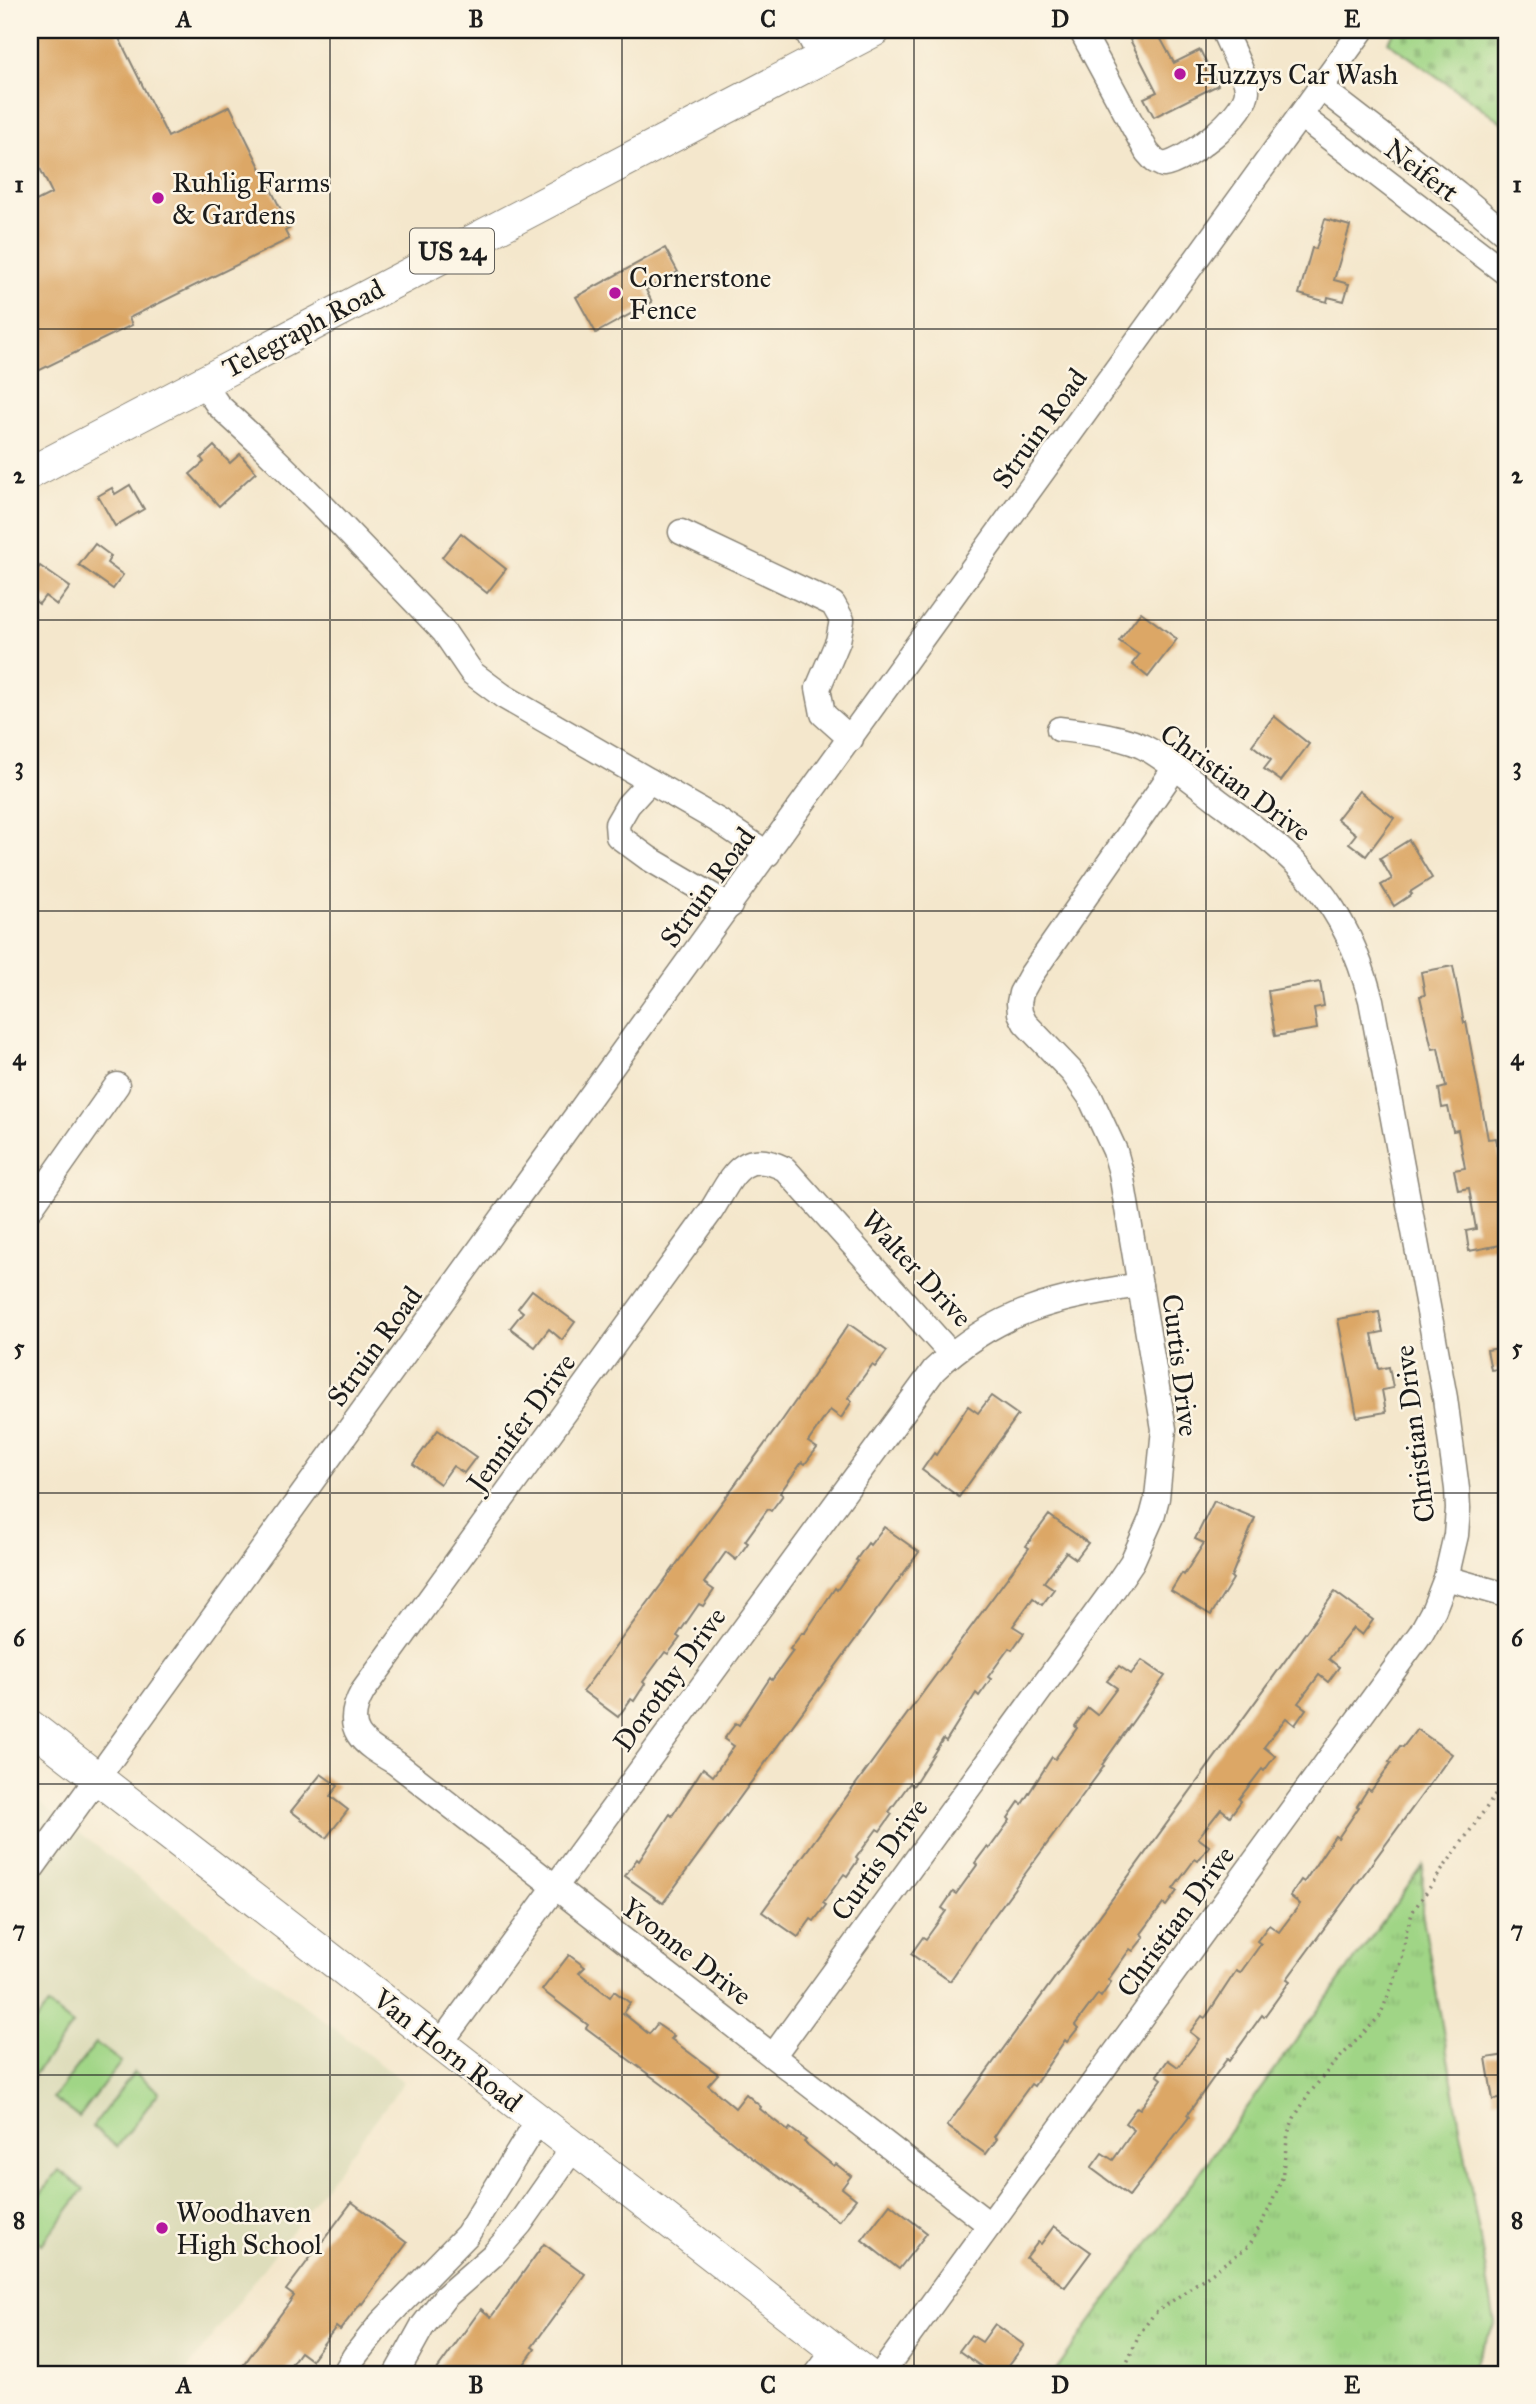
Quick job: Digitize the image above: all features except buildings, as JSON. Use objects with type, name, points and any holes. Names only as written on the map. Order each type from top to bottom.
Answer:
[{"type":"main road","name":"Telegraph Road","points":[[30,473],[875,30]]},
{"type":"main road","name":"Van Horn Road","points":[[30,1726],[574,2147],[826,2362],[866,2374]]},
{"type":"street","points":[[806,30],[821,58]]},
{"type":"street","points":[[1081,30],[1147,152],[1163,165],[1188,155],[1225,127],[1246,96],[1246,84],[1223,30]]},
{"type":"street","name":"Struin Road","points":[[30,1871],[1362,30]]},
{"type":"street","name":"Neifert","points":[[1321,88],[1506,234]]},
{"type":"street","name":"Neifert","points":[[1301,116],[1506,273]]},
{"type":"street","points":[[202,382],[218,405],[321,504],[444,632],[472,673],[503,696],[719,821],[768,854]]},
{"type":"street","points":[[681,532],[833,604],[842,620],[838,641],[818,688],[823,714],[851,739]]},
{"type":"street","name":"Christian Drive","points":[[881,2374],[1410,1650],[1434,1609],[1446,1578],[1456,1535],[1458,1508],[1450,1428],[1376,1027],[1363,970],[1352,942],[1338,915],[1299,865],[1272,840],[1175,768],[1149,750],[1101,734],[1059,729]]},
{"type":"street","name":"Curtis Drive","points":[[773,2056],[1113,1590],[1140,1546],[1157,1498],[1164,1429],[1121,1173],[1107,1130],[1090,1097],[1073,1073],[1025,1023],[1019,1003],[1021,993],[1031,975],[1175,768]]},
{"type":"street","points":[[650,781],[628,805],[617,824],[618,836],[648,858],[730,906]]},
{"type":"street","points":[[30,1209],[117,1085]]},
{"type":"street","name":"Walter Drive","points":[[747,1164],[757,1161],[772,1162],[785,1169],[951,1354],[986,1329],[1023,1311],[1078,1295],[1140,1285]]},
{"type":"street","name":"Jennifer Drive","points":[[353,1721],[355,1705],[363,1691],[711,1211],[732,1175],[747,1164]]},
{"type":"street","name":"Dorothy Drive","points":[[440,2044],[912,1398],[934,1370],[951,1354]]},
{"type":"street","points":[[1446,1578],[1506,1595]]},
{"type":"street","name":"Yvonne Drive","points":[[353,1721],[366,1745],[396,1763],[990,2225]]},
{"type":"street","points":[[344,2374],[381,2323],[467,2235],[538,2120]]},
{"type":"street","points":[[396,2374],[422,2327],[445,2297],[493,2255],[520,2224],[574,2147]]},
{"type":"street","points":[[467,2235],[493,2255]]},
{"type":"street","points":[[381,2323],[413,2347]]},
{"type":"path","points":[[1122,2374],[1140,2333],[1154,2314],[1249,2246],[1282,2178],[1288,2133],[1294,2118],[1330,2068],[1380,2016],[1402,1960],[1406,1931],[1413,1911],[1506,1780]]},
{"type":"shaded area","name":"Woodhaven High School","points":[[30,1795],[404,2082],[184,2374],[30,2374]]},
{"type":"green space","points":[[1396,30],[1506,30],[1506,125],[1388,42]]},
{"type":"green space","points":[[1423,1866],[1422,1912],[1495,2323],[1470,2374],[1053,2374]]},
{"type":"green space","points":[[48,2005],[73,2025],[31,2079],[30,2028]]},
{"type":"green space","points":[[96,2043],[121,2062],[79,2117],[53,2098]]},
{"type":"green space","points":[[134,2072],[159,2092],[117,2147],[92,2127]]},
{"type":"green space","points":[[59,2170],[84,2189],[42,2244],[30,2235],[30,2207]]},
{"type":"place","name":"Huzzys Car Wash","points":[[1180,74]]},
{"type":"place","name":"Ruhlig Farms & Gardens","points":[[158,198]]},
{"type":"place","name":"Cornerstone Fence","points":[[615,293]]},
{"type":"place","name":"Woodhaven High School","points":[[162,2228]]}]
